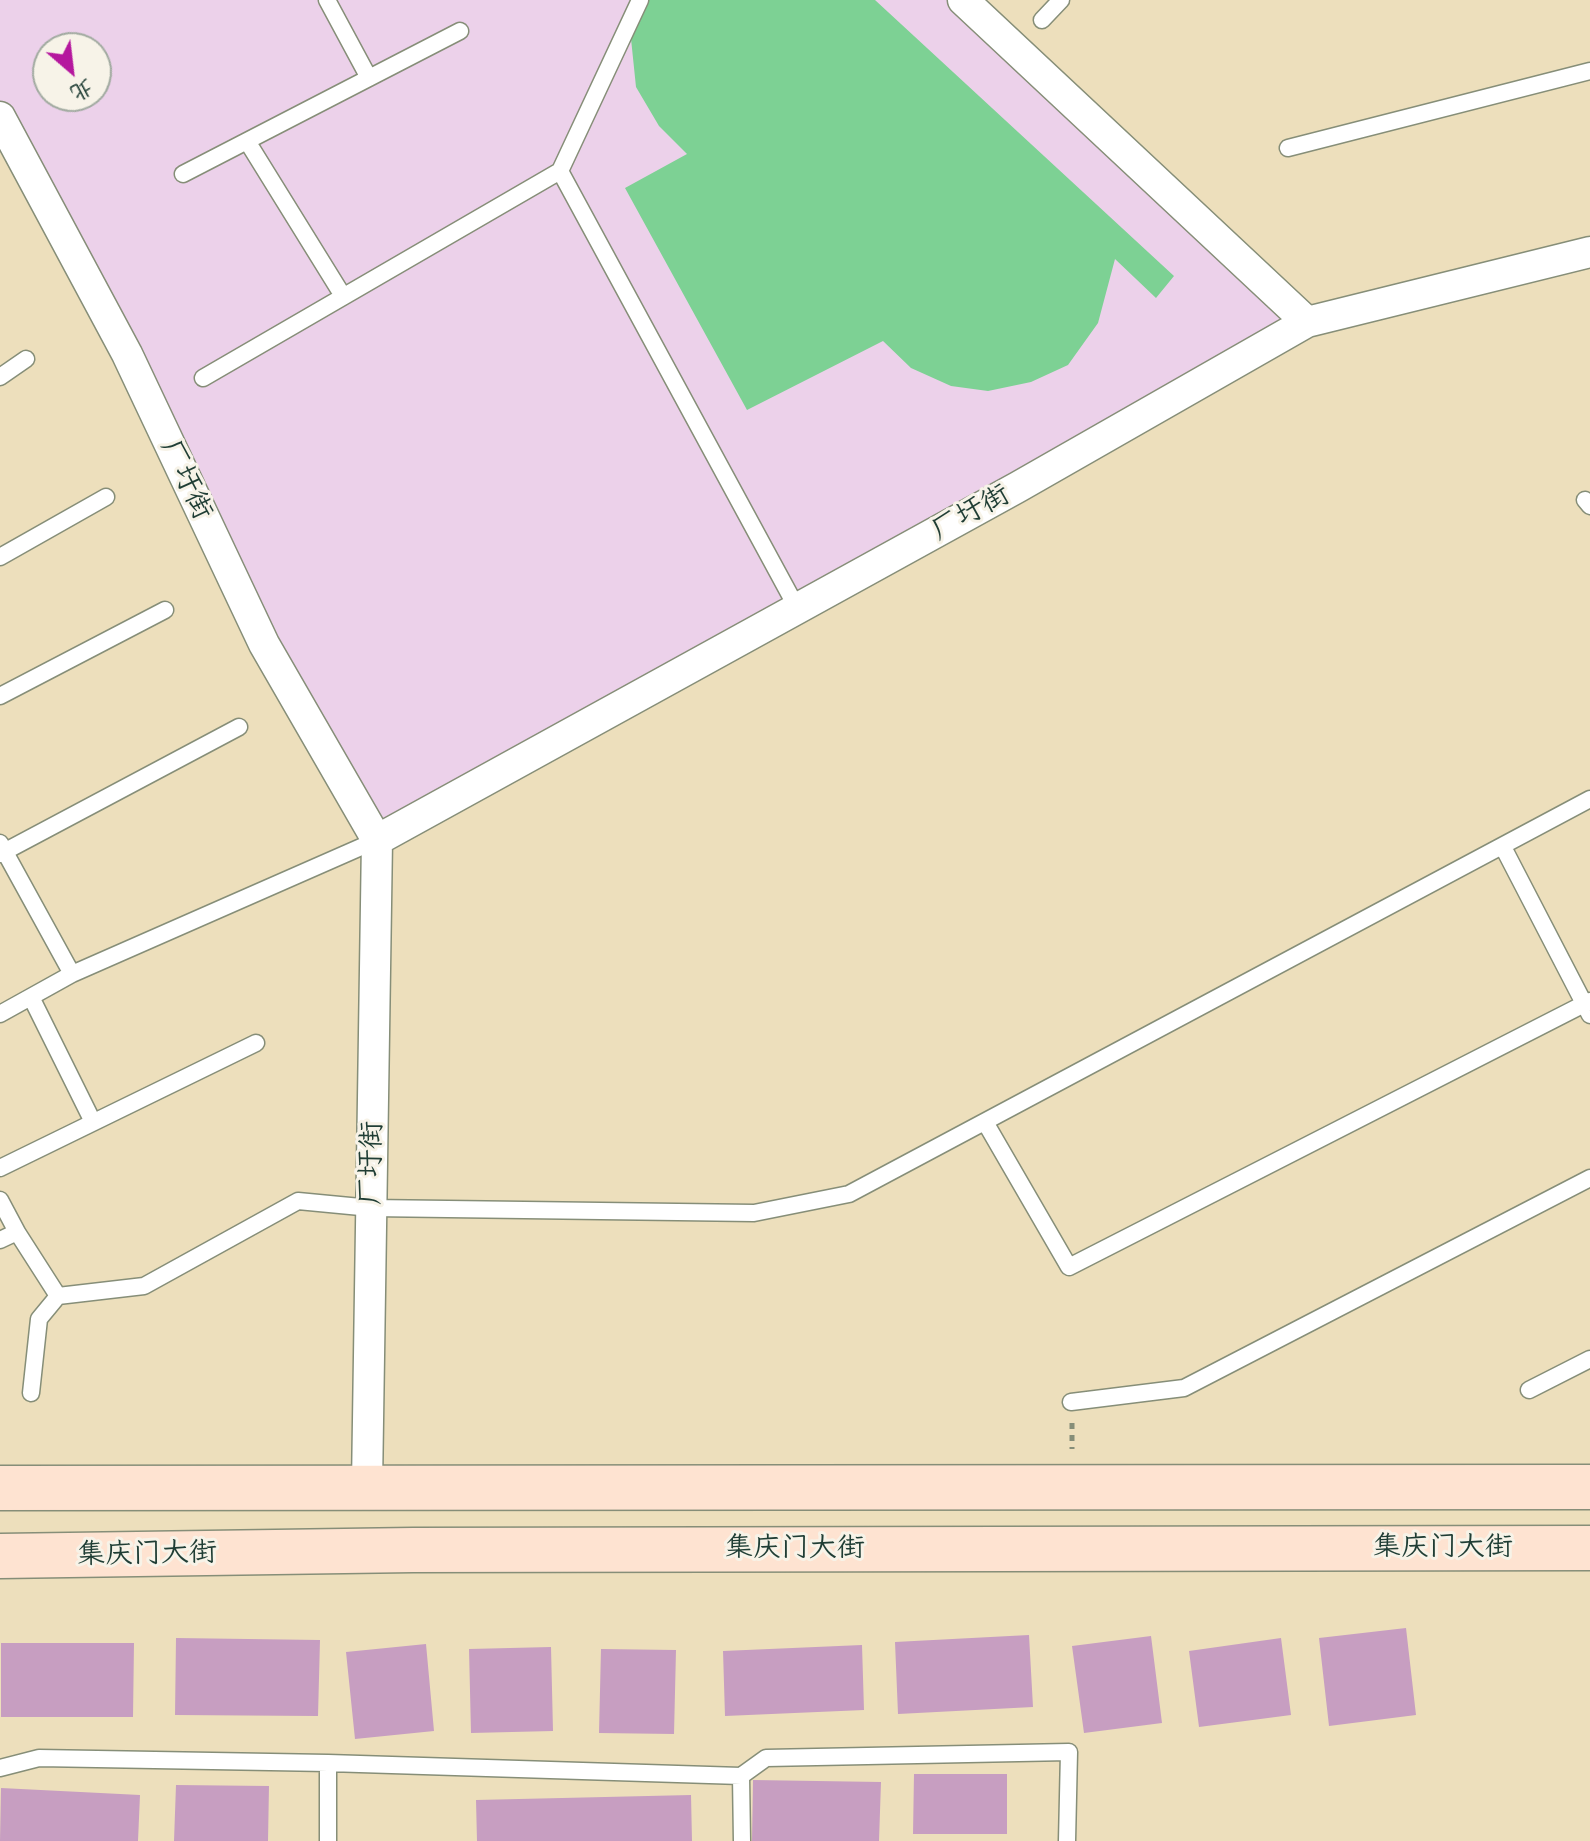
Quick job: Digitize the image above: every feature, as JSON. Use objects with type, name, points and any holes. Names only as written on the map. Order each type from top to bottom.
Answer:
[{"type":"main road","points":[[0,1488],[367,1485],[1590,1487]]},
{"type":"main road","name":"集庆门大街","points":[[0,1556],[413,1550],[1590,1548]]},
{"type":"street","points":[[963,0],[1307,322]]},
{"type":"street","name":"厂圩街","points":[[0,117],[127,354],[264,644],[377,840],[367,1485]]},
{"type":"street","name":"厂圩街","points":[[377,840],[1307,322],[1590,252]]},
{"type":"lane","points":[[327,0],[369,78]]},
{"type":"lane","points":[[203,378],[560,171],[640,0]]},
{"type":"lane","points":[[1042,20],[1061,0]]},
{"type":"lane","points":[[183,174],[460,31]]},
{"type":"lane","points":[[1288,148],[1590,71]]},
{"type":"lane","points":[[247,141],[343,296]]},
{"type":"lane","points":[[560,171],[797,608]]},
{"type":"lane","points":[[0,377],[26,359]]},
{"type":"lane","points":[[0,557],[106,497]]},
{"type":"lane","points":[[0,696],[165,610]]},
{"type":"lane","points":[[72,974],[1,849],[239,727]]},
{"type":"lane","points":[[31,1393],[39,1319],[58,1296],[144,1286],[298,1201],[371,1208],[754,1213],[849,1194],[1590,799]]},
{"type":"lane","points":[[0,1014],[72,974],[377,840]]},
{"type":"lane","points":[[985,1122],[1069,1267],[1588,1007],[1503,847]]},
{"type":"lane","points":[[31,997],[92,1120]]},
{"type":"lane","points":[[0,1168],[92,1120],[256,1043]]},
{"type":"lane","points":[[1071,1402],[1184,1388],[1590,1178]]},
{"type":"lane","points":[[0,1200],[58,1296]]},
{"type":"lane","points":[[0,1240],[17,1232]]},
{"type":"lane","points":[[1529,1390],[1590,1359]]},
{"type":"lane","points":[[0,1768],[39,1758],[328,1763],[741,1776],[766,1758],[1069,1752],[1067,1841]]},
{"type":"lane","points":[[328,1763],[328,1841]]},
{"type":"lane","points":[[741,1776],[742,1841]]},
{"type":"path","points":[[1071,1402],[1073,1486]]},
{"type":"shaded area","points":[[0,0],[963,0],[1307,322],[377,840],[0,117]]},
{"type":"green space","points":[[642,0],[875,0],[1174,276],[1156,298],[1115,259],[1098,323],[1068,365],[1031,382],[988,391],[951,386],[911,368],[883,341],[747,410],[625,188],[687,154],[659,126],[636,87],[630,29]]},
{"type":"building","points":[[1406,1628],[1416,1715],[1329,1726],[1319,1638]]},
{"type":"building","points":[[1029,1635],[1033,1707],[898,1714],[895,1642]]},
{"type":"building","points":[[1151,1636],[1162,1723],[1084,1733],[1072,1646]]},
{"type":"building","points":[[176,1638],[320,1640],[318,1716],[175,1715]]},
{"type":"building","points":[[1281,1638],[1291,1715],[1199,1727],[1189,1651]]},
{"type":"building","points":[[1,1643],[134,1643],[133,1717],[1,1717]]},
{"type":"building","points":[[426,1644],[434,1731],[355,1739],[346,1652]]},
{"type":"building","points":[[862,1645],[864,1710],[725,1716],[723,1651]]},
{"type":"building","points":[[551,1647],[553,1731],[471,1733],[469,1649]]},
{"type":"building","points":[[601,1649],[676,1650],[674,1734],[599,1733]]},
{"type":"building","points":[[914,1774],[1007,1774],[1007,1834],[913,1834]]},
{"type":"building","points":[[753,1780],[881,1782],[879,1841],[752,1841]]},
{"type":"building","points":[[176,1785],[269,1786],[268,1841],[174,1841]]},
{"type":"building","points":[[1,1788],[140,1795],[138,1841],[0,1841]]},
{"type":"building","points":[[691,1795],[692,1841],[477,1841],[476,1800]]}]
